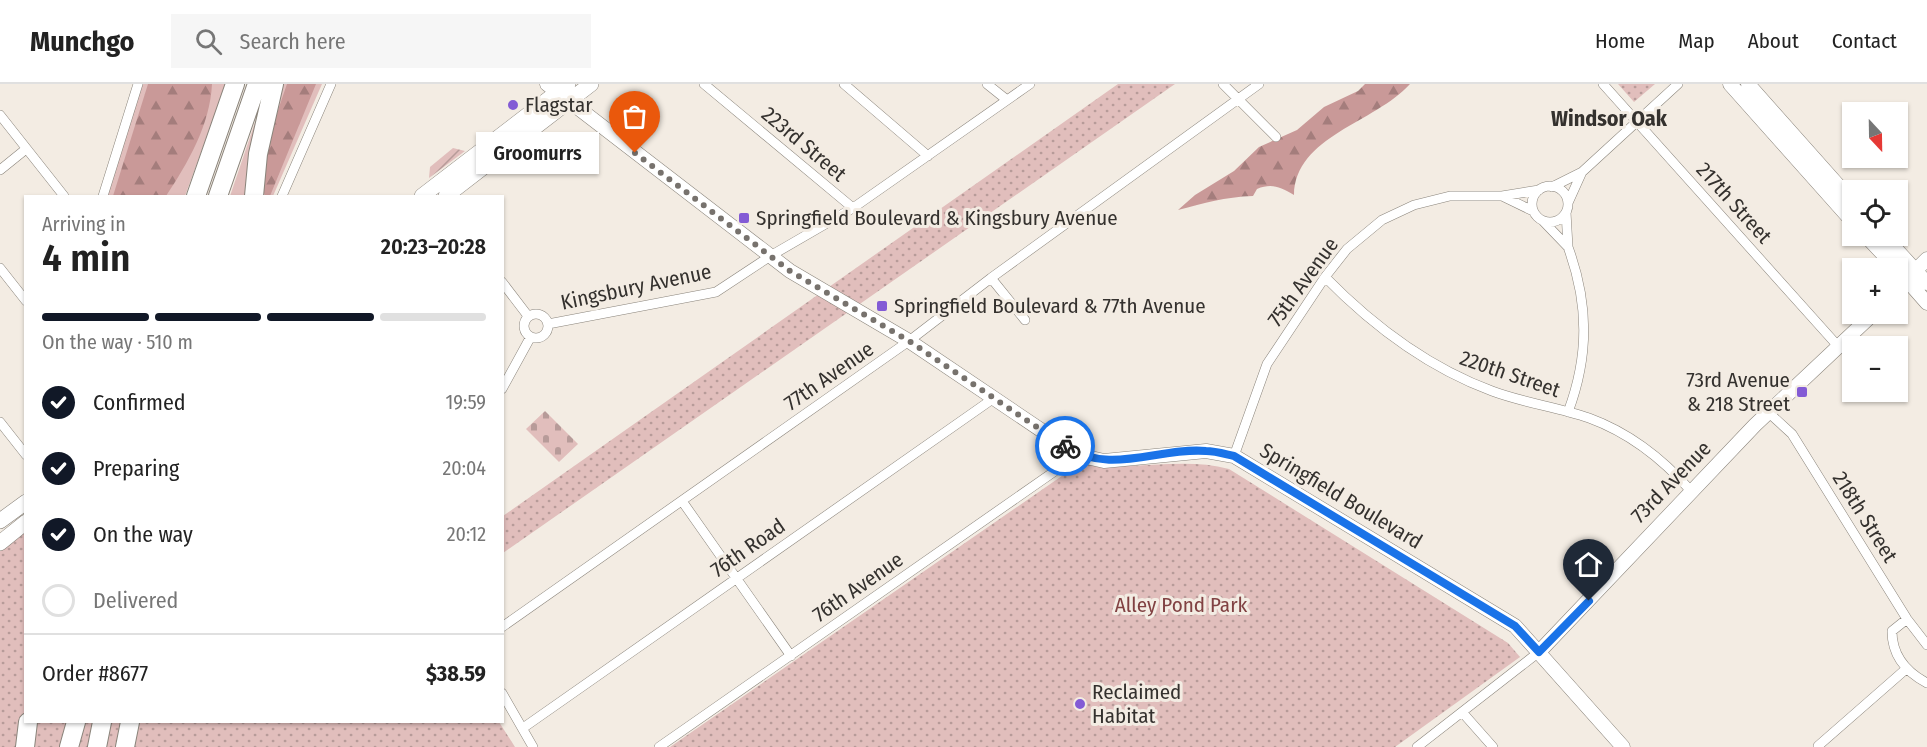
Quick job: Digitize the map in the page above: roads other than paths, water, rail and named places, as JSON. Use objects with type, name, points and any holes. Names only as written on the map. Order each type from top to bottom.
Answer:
[{"type":"highway","points":[[196,195],[235,84]]},
{"type":"highway","points":[[218,195],[257,84]]},
{"type":"highway","points":[[254,195],[258,154],[274,84]]},
{"type":"highway","points":[[25,744],[28,723]]},
{"type":"highway","points":[[69,747],[78,723]]},
{"type":"highway","points":[[76,747],[78,723]]},
{"type":"highway","points":[[97,747],[102,723]]},
{"type":"highway","points":[[106,747],[108,723]]},
{"type":"highway","points":[[125,747],[130,723]]},
{"type":"main road","points":[[430,194],[560,90],[591,84]]},
{"type":"main road","points":[[1730,84],[1842,210]]},
{"type":"main road","points":[[1748,84],[1842,190]]},
{"type":"main road","points":[[447,195],[560,90]]},
{"type":"main road","name":"Springfield Boulevard","points":[[560,90],[790,271],[909,341],[1078,454],[1104,461],[1206,451],[1234,456],[1515,626],[1623,747]]},
{"type":"main road","points":[[1875,246],[1887,258]]},
{"type":"main road","points":[[1908,272],[1927,259]]},
{"type":"main road","points":[[1908,277],[1927,283]]},
{"type":"main road","points":[[1908,281],[1927,303]]},
{"type":"main road","name":"73rd Avenue","points":[[1539,652],[1768,412],[1861,324]]},
{"type":"main road","points":[[0,521],[24,503]]},
{"type":"main road","points":[[0,543],[24,524]]},
{"type":"street","points":[[103,195],[138,84]]},
{"type":"street","points":[[282,195],[331,84]]},
{"type":"street","name":"223rd Street","points":[[704,84],[853,208]]},
{"type":"street","points":[[844,84],[928,156]]},
{"type":"street","points":[[987,84],[1007,100]]},
{"type":"street","name":"Kingsbury Avenue","points":[[548,324],[716,292],[771,255],[853,208],[1030,84]]},
{"type":"street","points":[[1223,84],[1276,137]]},
{"type":"street","name":"77th Avenue","points":[[504,626],[909,341],[991,278],[1259,84]]},
{"type":"street","name":"217th Street","points":[[1603,84],[1837,345]]},
{"type":"street","points":[[1568,247],[1533,211],[1532,202],[1539,190],[1552,187],[1582,172],[1678,84]]},
{"type":"street","points":[[0,115],[63,195]]},
{"type":"street","points":[[0,170],[27,149]]},
{"type":"street","points":[[1543,221],[1556,221],[1567,207],[1582,172]]},
{"type":"street","points":[[1552,187],[1561,191],[1567,207],[1568,247],[1583,298],[1586,335],[1580,377],[1568,412]]},
{"type":"street","name":"75th Avenue","points":[[1234,456],[1267,364],[1324,277],[1347,249],[1366,232],[1394,214],[1414,205],[1450,196],[1502,196],[1539,190]]},
{"type":"street","name":"75th Avenue","points":[[1502,196],[1533,211]]},
{"type":"street","points":[[0,268],[24,298]]},
{"type":"street","name":"220th Street","points":[[1324,277],[1384,331],[1437,366],[1491,391],[1568,412],[1629,437],[1660,459],[1691,491]]},
{"type":"street","points":[[991,278],[1024,320]]},
{"type":"street","points":[[504,285],[528,316]]},
{"type":"street","points":[[528,316],[538,314],[548,324],[544,336],[530,338]]},
{"type":"street","points":[[528,316],[523,328],[530,338]]},
{"type":"street","points":[[504,385],[530,338]]},
{"type":"street","name":"76th Road","points":[[523,728],[994,398]]},
{"type":"street","name":"218th Street","points":[[1768,412],[1792,434],[1907,619],[1927,645]]},
{"type":"street","points":[[0,422],[24,452]]},
{"type":"street","name":"76th Avenue","points":[[658,747],[1078,454]]},
{"type":"street","points":[[682,501],[791,656]]},
{"type":"street","points":[[1907,619],[1895,627],[1892,635],[1896,653],[1906,669],[1927,683]]},
{"type":"street","name":"73rd Avenue","points":[[1417,747],[1539,652]]},
{"type":"street","points":[[1818,746],[1906,669]]},
{"type":"street","points":[[504,696],[533,747]]},
{"type":"street","points":[[1462,712],[1493,747]]},
{"type":"place","name":"Flagstar","points":[[513,105]]},
{"type":"place","name":"Groomurrs","points":[[635,153]]},
{"type":"place","name":"Springfield Boulevard & Kingsbury Avenue","points":[[744,218]]},
{"type":"place","name":"Springfield Boulevard & 77th Avenue","points":[[882,306]]},
{"type":"place","name":"73rd Avenue & 218 Street","points":[[1802,392]]},
{"type":"place","name":"Reclaimed Habitat","points":[[1080,704]]},
{"type":"district","name":"Windsor Oak","points":[[1609,118]]},
{"type":"park label","name":"Alley Pond Park","points":[[1181,605]]}]
